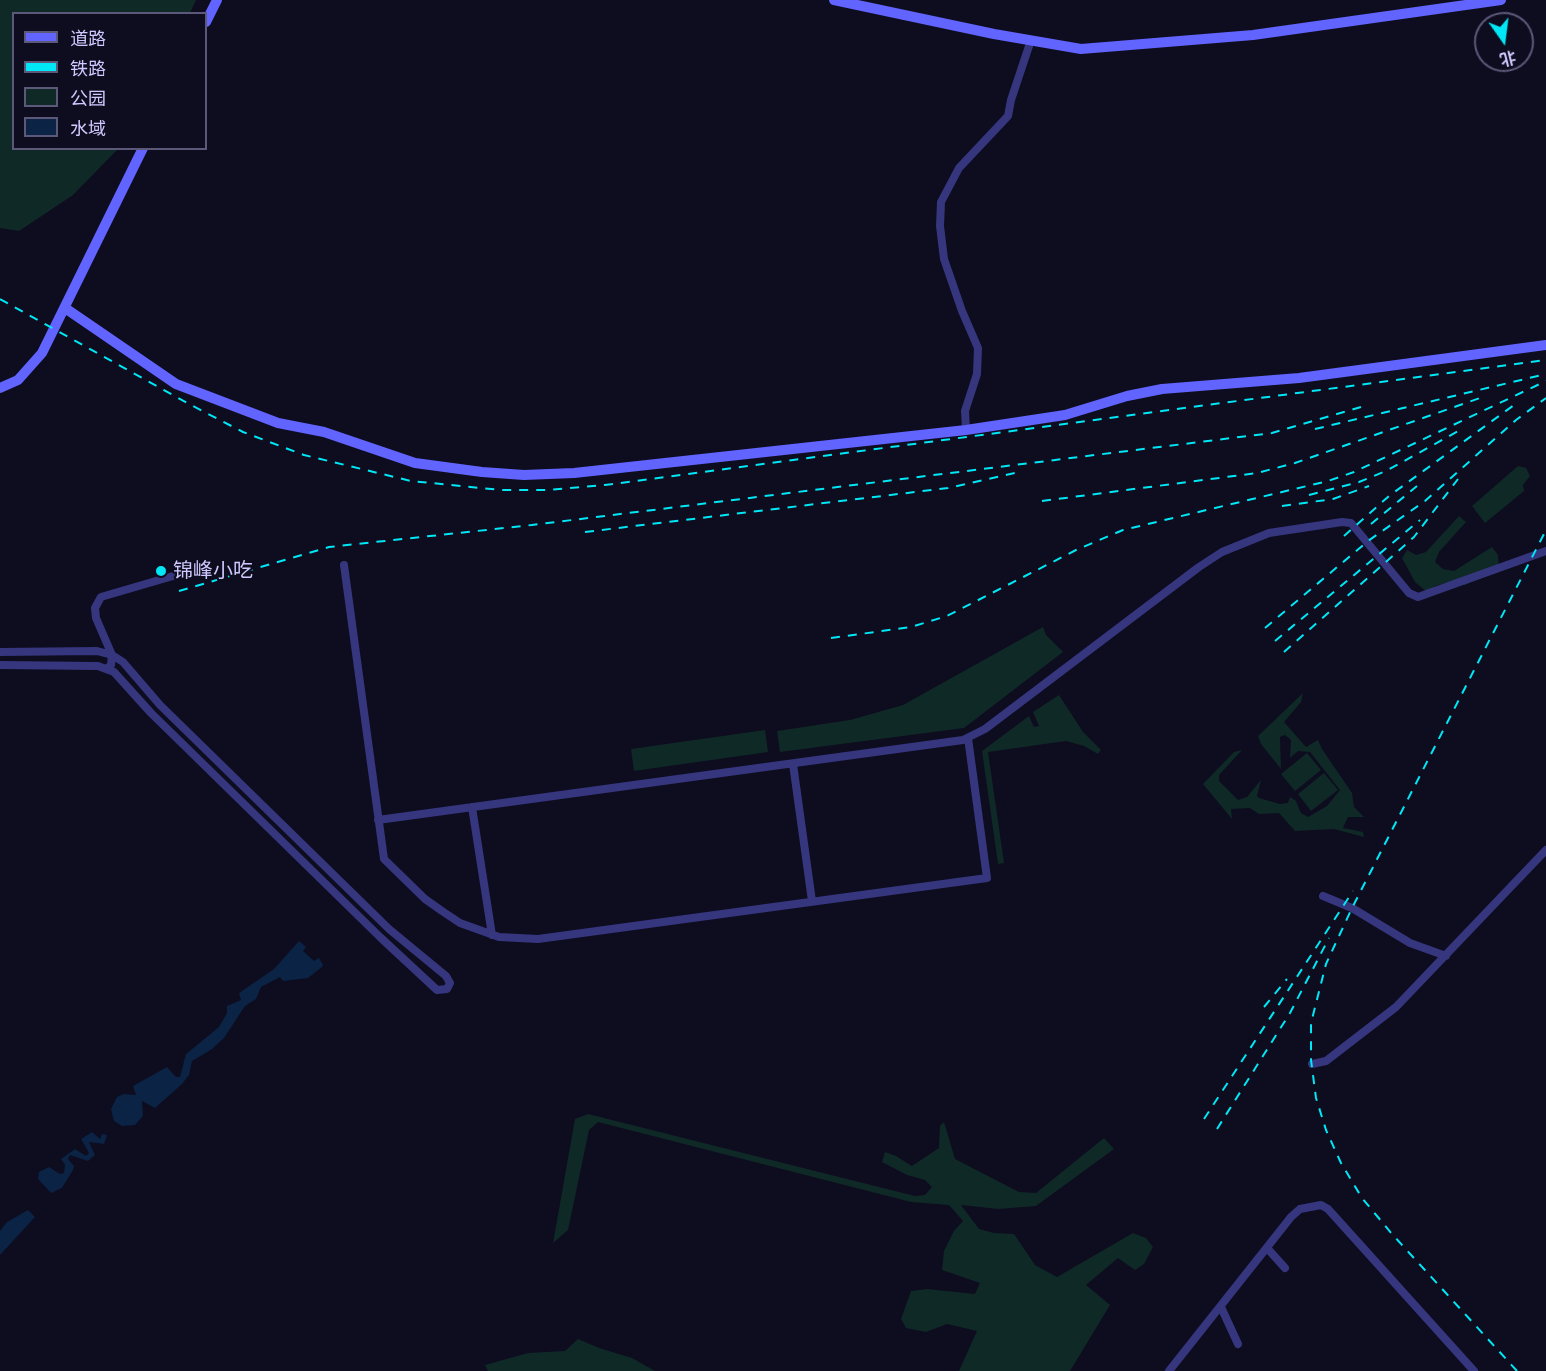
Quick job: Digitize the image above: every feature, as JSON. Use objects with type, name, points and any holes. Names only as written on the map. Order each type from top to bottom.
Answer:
[{"type":"street","points":[[207,20],[217,0]]},
{"type":"street","points":[[834,0],[1031,40],[1096,49],[1253,34],[1502,0]]},
{"type":"street","points":[[966,430],[965,411],[978,374],[978,348],[944,259],[940,226],[941,202],[959,168],[1008,116],[1031,40]]},
{"type":"street","points":[[0,388],[18,380],[42,353],[142,150]]},
{"type":"street","points":[[65,308],[176,384],[278,423],[324,432],[415,463],[524,475],[574,473],[966,430],[1065,415],[1127,396],[1162,389],[1332,374],[1546,345]]},
{"type":"street","points":[[378,820],[968,738],[985,729],[1199,567],[1246,540],[1269,533],[1342,522],[1351,523],[1409,593],[1418,597],[1546,551]]},
{"type":"street","points":[[344,565],[384,859],[425,899],[442,911],[460,923],[492,935],[520,940],[538,939],[987,878],[968,738]]},
{"type":"street","points":[[0,665],[98,666],[114,672],[151,713],[381,938],[437,990],[447,990],[450,983],[447,976],[389,929],[160,705],[111,651],[96,618],[95,608],[101,597],[190,571]]},
{"type":"street","points":[[0,652],[111,651]]},
{"type":"street","points":[[106,669],[111,665],[111,651]]},
{"type":"street","points":[[793,764],[812,901]]},
{"type":"street","points":[[471,807],[492,935]]},
{"type":"street","points":[[1312,1064],[1326,1061],[1377,1023],[1446,956],[1546,850]]},
{"type":"street","points":[[1323,896],[1352,909],[1410,943],[1446,956]]},
{"type":"street","points":[[1169,1371],[1291,1217],[1300,1209],[1321,1205],[1328,1209],[1474,1371]]},
{"type":"street","points":[[1267,1248],[1285,1268]]},
{"type":"street","points":[[1221,1307],[1238,1344]]},
{"type":"green space","points":[[0,0],[196,0],[190,12],[12,12],[12,150],[117,150],[73,195],[19,231],[0,228]]},
{"type":"green space","points":[[1518,466],[1526,468],[1530,476],[1523,485],[1524,491],[1485,523],[1472,506]]},
{"type":"green space","points":[[1459,516],[1466,522],[1439,552],[1435,562],[1443,569],[1454,571],[1492,547],[1498,555],[1499,570],[1465,585],[1449,582],[1435,586],[1427,592],[1415,582],[1402,558],[1407,550],[1416,555],[1426,552]]},
{"type":"green space","points":[[1043,627],[1046,635],[1063,652],[964,728],[780,752],[777,731],[850,720],[903,705]]},
{"type":"green space","points":[[1303,693],[1301,702],[1284,722],[1306,747],[1318,740],[1352,793],[1354,807],[1364,817],[1348,817],[1343,828],[1363,832],[1364,837],[1334,829],[1295,831],[1279,813],[1259,814],[1250,808],[1231,809],[1232,819],[1203,784],[1234,752],[1242,750],[1219,775],[1219,781],[1238,800],[1247,797],[1261,780],[1257,796],[1259,798],[1280,804],[1288,803],[1290,797],[1296,801],[1301,813],[1308,817],[1327,806],[1340,790],[1310,752],[1298,751],[1290,758],[1291,740],[1285,735],[1280,737],[1281,769],[1261,744],[1258,736]]},
{"type":"green space","points":[[1059,695],[1083,732],[1101,750],[1098,754],[1084,746],[1066,741],[988,752],[1004,863],[998,864],[982,751],[1029,716],[1034,727],[1039,726],[1033,712]]},
{"type":"green space","points":[[765,730],[768,752],[634,771],[631,749]]},
{"type":"green space","points":[[1307,753],[1321,770],[1295,791],[1281,774]]},
{"type":"green space","points":[[1324,773],[1338,790],[1311,811],[1298,794]]},
{"type":"green space","points":[[588,1114],[915,1196],[925,1195],[932,1187],[925,1180],[907,1175],[882,1162],[885,1152],[912,1166],[939,1148],[940,1126],[944,1122],[955,1159],[1019,1192],[1036,1193],[1104,1138],[1114,1149],[1036,1206],[998,1209],[961,1205],[979,1229],[994,1233],[1014,1234],[1035,1265],[1057,1277],[1133,1233],[1146,1238],[1153,1247],[1144,1264],[1135,1270],[1118,1258],[1086,1285],[1110,1305],[1070,1371],[959,1371],[977,1331],[947,1324],[926,1332],[906,1328],[901,1319],[911,1291],[927,1289],[975,1294],[980,1283],[942,1270],[944,1251],[954,1231],[963,1221],[949,1205],[911,1202],[598,1122],[589,1130],[568,1230],[553,1243],[575,1119]]},
{"type":"green space","points":[[578,1339],[632,1358],[655,1371],[488,1371],[485,1365],[528,1353],[565,1351]]},
{"type":"water","points":[[299,941],[306,947],[303,951],[314,961],[319,958],[322,967],[308,978],[283,981],[280,977],[261,987],[256,999],[245,1006],[224,1038],[212,1049],[192,1061],[189,1075],[182,1084],[155,1108],[142,1101],[143,1116],[135,1125],[122,1126],[114,1121],[111,1109],[117,1097],[124,1094],[136,1095],[133,1086],[167,1067],[176,1077],[180,1077],[186,1054],[219,1027],[227,1013],[227,1006],[241,1000],[239,993],[274,969]]},
{"type":"water","points":[[92,1132],[100,1139],[102,1134],[107,1135],[104,1144],[89,1142],[95,1155],[88,1161],[70,1155],[68,1159],[74,1166],[73,1170],[62,1188],[51,1193],[38,1179],[39,1172],[49,1167],[60,1174],[64,1173],[65,1165],[61,1159],[75,1149],[86,1156],[89,1153],[81,1139]]},
{"type":"water","points":[[28,1210],[35,1217],[0,1255],[0,1231],[7,1222]]},
{"type":"railway","points":[[0,299],[243,432],[304,455],[411,481],[501,490],[546,490],[605,485],[1546,360]]},
{"type":"railway","points":[[1315,429],[1546,374]]},
{"type":"railway","points":[[831,638],[911,627],[947,616],[1076,550],[1123,530],[1328,481],[1354,472],[1546,381]]},
{"type":"railway","points":[[1042,501],[1257,473],[1295,463],[1480,398]]},
{"type":"railway","points":[[1265,628],[1368,541],[1425,501],[1516,420],[1546,398]]},
{"type":"railway","points":[[1344,536],[1389,496],[1514,405]]},
{"type":"railway","points":[[179,591],[329,547],[532,525],[1272,433],[1361,407]]},
{"type":"railway","points":[[1309,495],[1359,482],[1386,471],[1462,429]]},
{"type":"railway","points":[[585,532],[948,488],[1019,472]]},
{"type":"railway","points":[[1284,652],[1414,537],[1458,479]]},
{"type":"railway","points":[[1282,506],[1333,499],[1369,486]]},
{"type":"railway","points":[[1371,524],[1417,486]]},
{"type":"railway","points":[[1275,641],[1420,520]]},
{"type":"railway","points":[[1517,1371],[1392,1234],[1362,1198],[1341,1163],[1326,1130],[1316,1098],[1311,1060],[1311,1023],[1326,964],[1352,908],[1546,530]]},
{"type":"railway","points":[[1204,1119],[1353,891]]},
{"type":"railway","points":[[1217,1129],[1290,1013],[1329,938]]},
{"type":"railway","points":[[1264,1007],[1287,979]]},
{"type":"place","name":"锦峰小吃","points":[[161,571]]}]
